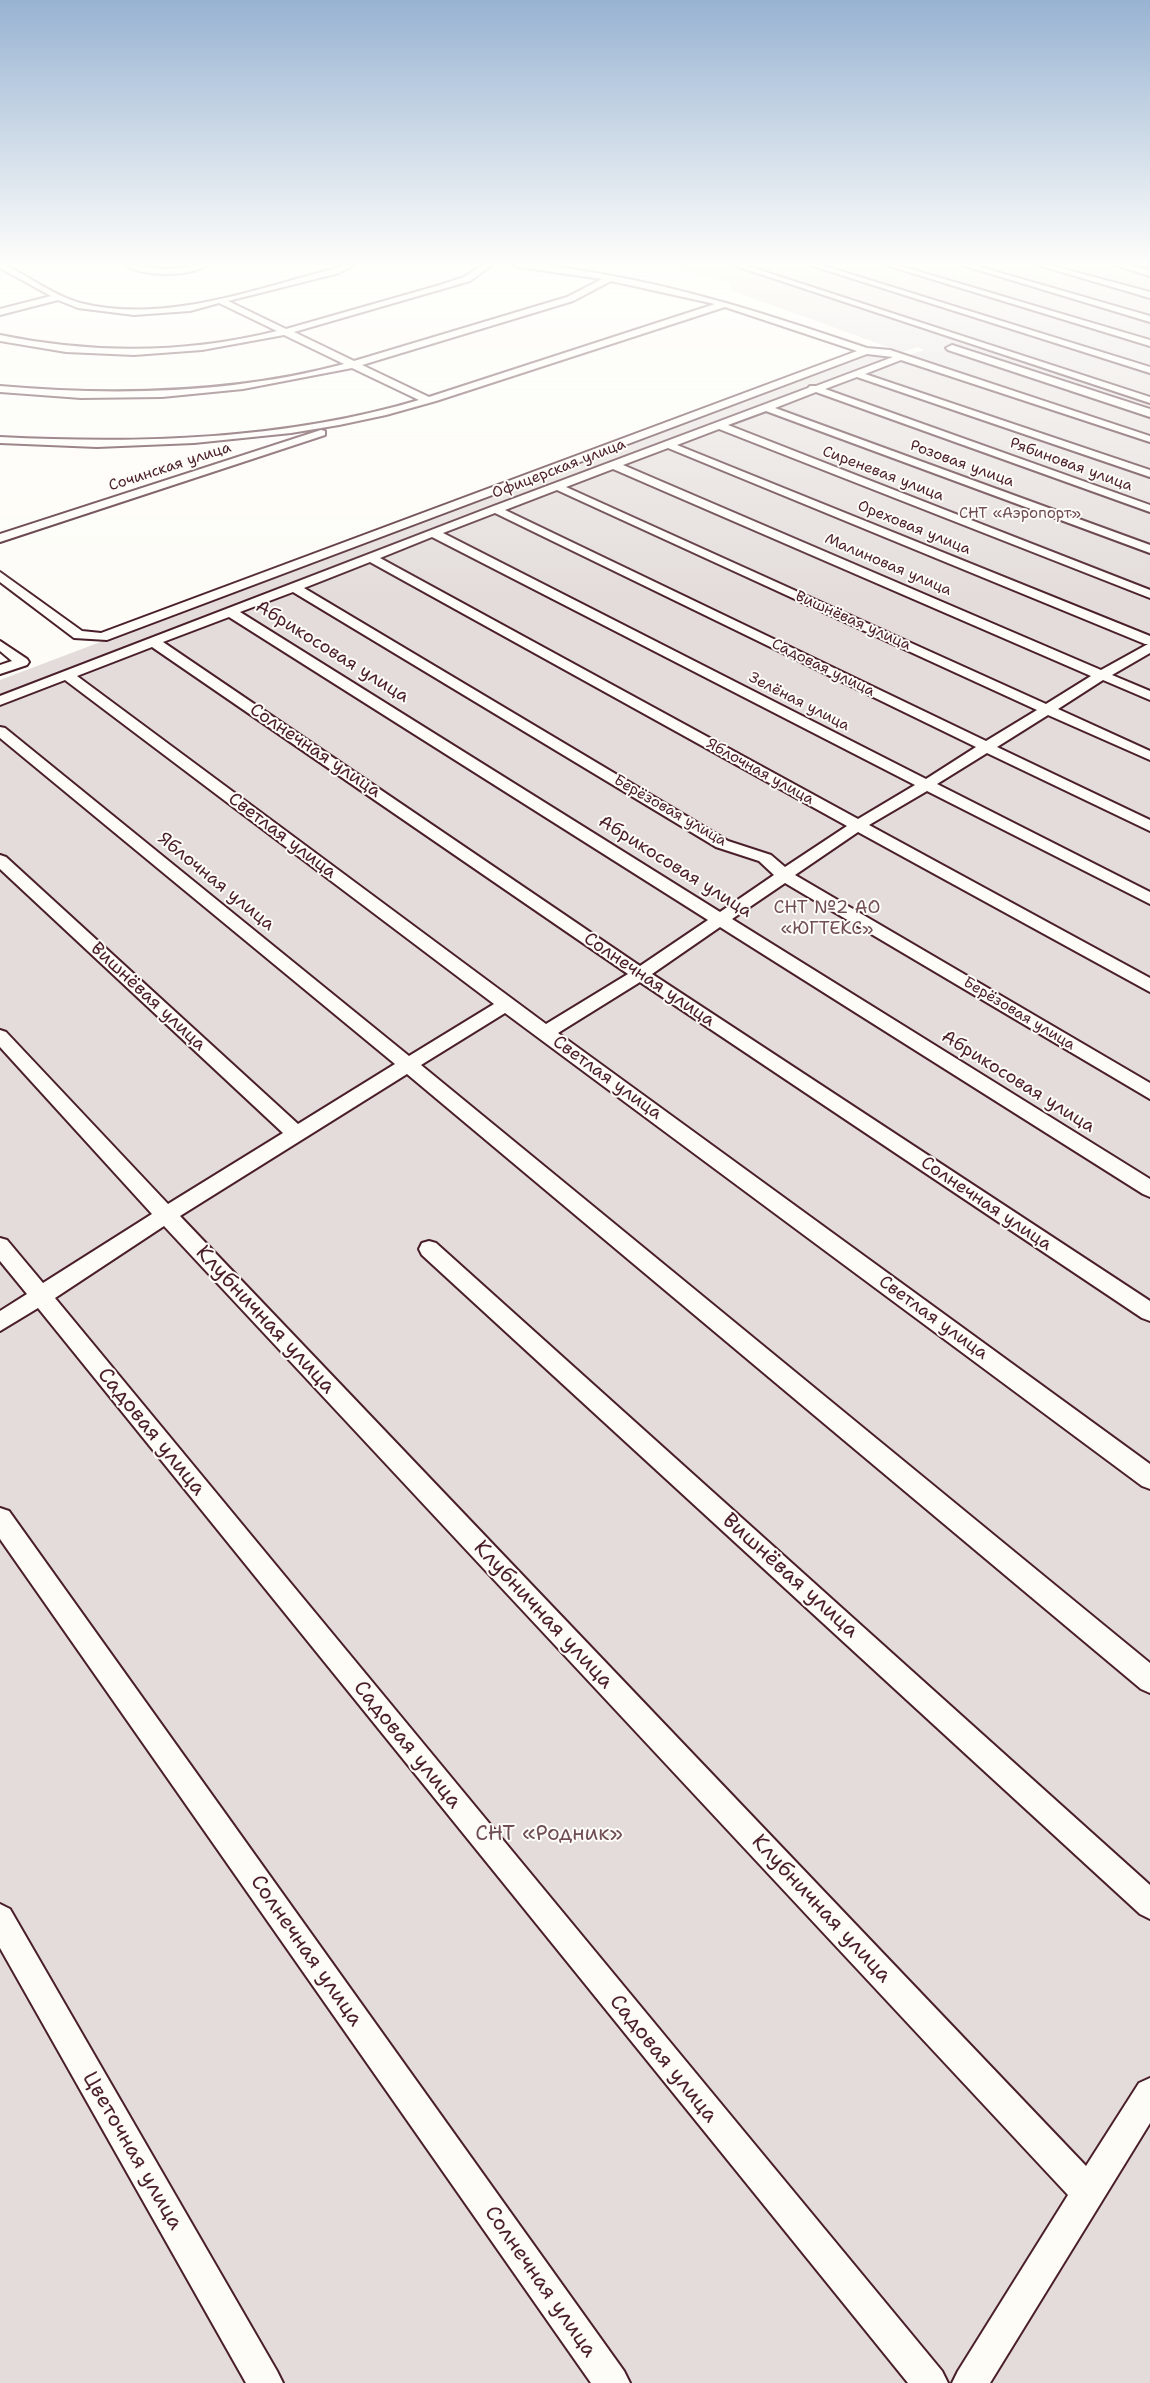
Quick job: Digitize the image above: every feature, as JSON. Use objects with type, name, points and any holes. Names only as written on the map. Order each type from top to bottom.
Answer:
[{"type":"street","points":[[0,389],[82,394],[191,391],[277,381],[298,376]]},
{"type":"street","points":[[378,376],[427,400]]},
{"type":"street","points":[[0,440],[88,443],[152,442],[257,433],[348,420],[427,400],[501,376]]},
{"type":"street","points":[[0,576],[79,635],[92,638],[118,633],[799,376]]},
{"type":"street","name":"Офицерская улица","points":[[0,701],[433,532],[845,376]]},
{"type":"street","points":[[863,376],[1150,474]]},
{"type":"street","points":[[959,376],[1150,439]]},
{"type":"street","points":[[1038,376],[1150,413]]},
{"type":"street","points":[[1075,376],[1150,400]]},
{"type":"street","name":"Рябиновая улица","points":[[813,388],[1150,510]]},
{"type":"street","name":"Розовая улица","points":[[764,407],[1150,549]]},
{"type":"street","name":"Сочинская улица","points":[[0,538],[314,436],[348,420]]},
{"type":"street","name":"Сиреневая улица","points":[[718,425],[1150,594]]},
{"type":"street","name":"Ореховая улица","points":[[666,444],[1150,641]]},
{"type":"street","name":"Малиновая улица","points":[[613,465],[1150,696]]},
{"type":"street","name":"Вишнёвая улица","points":[[556,486],[1150,756]]},
{"type":"street","name":"Садовая улица","points":[[495,509],[1150,826]]},
{"type":"street","name":"Зелёная улица","points":[[433,532],[1150,899]]},
{"type":"street","name":"Яблочная улица","points":[[370,557],[1150,986]]},
{"type":"street","name":"Берёзовая улица","points":[[294,587],[722,844],[765,858],[785,876],[1150,1092]]},
{"type":"street","name":"Абрикосовая улица","points":[[230,612],[1150,1189]]},
{"type":"street","name":"Солнечная улица","points":[[152,641],[640,974],[1150,1312]]},
{"type":"street","points":[[0,645],[22,662],[0,670]]},
{"type":"street","points":[[545,1033],[640,974],[858,826],[926,785],[985,746],[1150,648]]},
{"type":"street","name":"Светлая улица","points":[[67,675],[545,1033],[1150,1478]]},
{"type":"street","name":"Яблочная улица","points":[[0,731],[407,1064],[1150,1680]]},
{"type":"street","name":"Вишнёвая улица","points":[[0,860],[296,1134]]},
{"type":"street","points":[[0,1322],[166,1215],[506,1004]]},
{"type":"street","name":"Клубничная улица","points":[[0,1036],[166,1215],[1088,2192]]},
{"type":"street","name":"Садовая улица","points":[[0,1246],[930,2383]]},
{"type":"street","name":"Вишнёвая улица","points":[[429,1249],[1150,1904]]},
{"type":"street","name":"Солнечная улица","points":[[0,1519],[612,2383]]},
{"type":"street","name":"Цветочная улица","points":[[0,1919],[265,2383]]},
{"type":"street","points":[[970,2383],[1150,2094]]},
{"type":"green space","points":[[803,376],[843,376],[0,695],[0,680]]},
{"type":"green space","name":"СНТ «Родник»","points":[[846,376],[1150,376],[1150,2383],[0,2383],[0,702],[73,672],[608,471]]},
{"type":"park label","name":"СНТ «Аэропорт»","points":[[1020,514]]},
{"type":"park label","name":"СНТ №2 АО «ЮГТЕКС»","points":[[827,918]]}]
